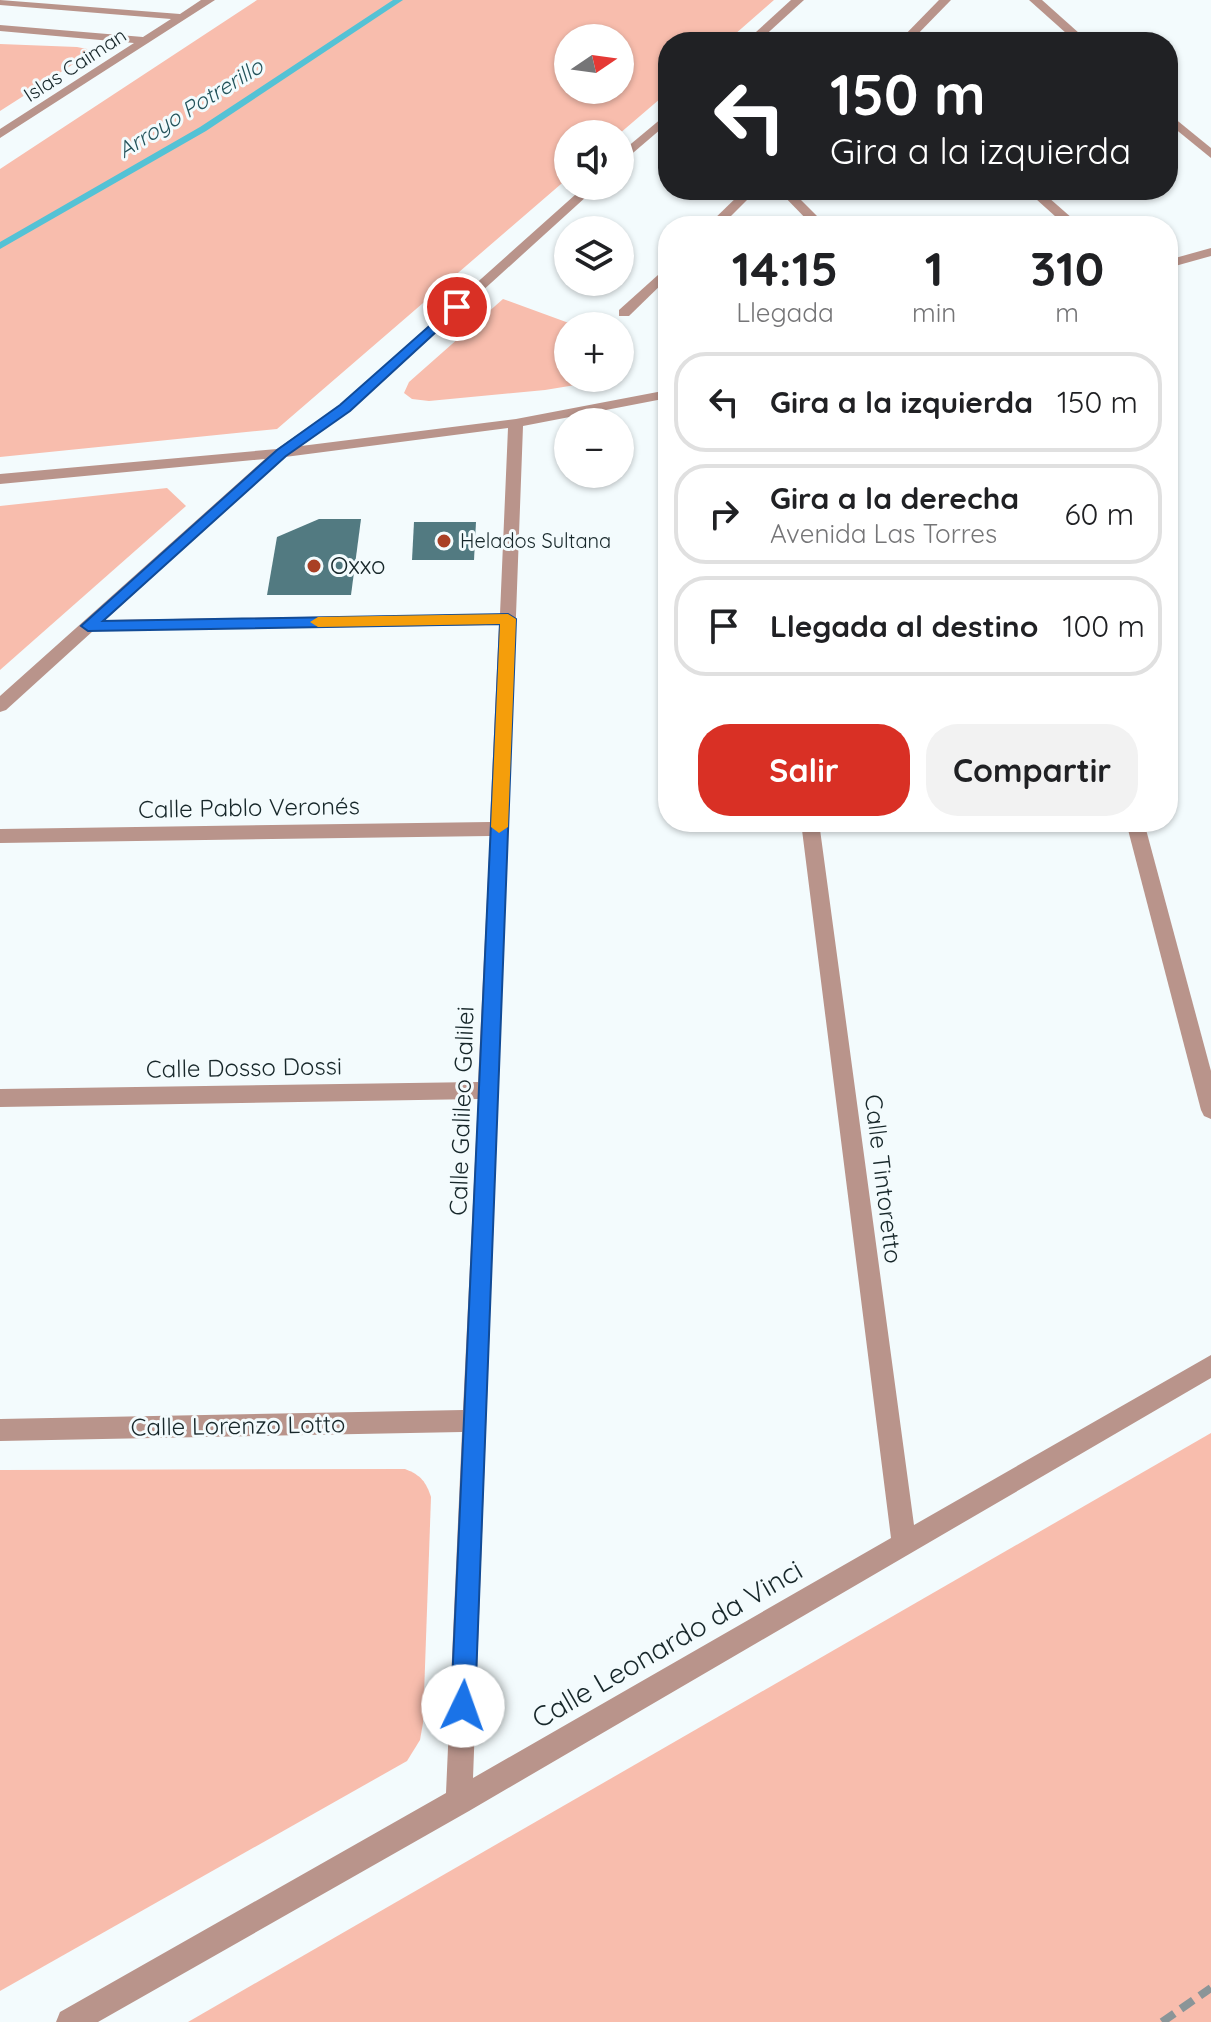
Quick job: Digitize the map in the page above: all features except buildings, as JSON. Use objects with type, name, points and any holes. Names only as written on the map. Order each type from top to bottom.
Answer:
[{"type":"street","name":"Islas Caiman","points":[[0,134],[209,0]]},
{"type":"street","points":[[762,32],[798,0]]},
{"type":"street","points":[[914,32],[945,0]]},
{"type":"street","points":[[1035,0],[1072,32]]},
{"type":"street","points":[[0,2],[44,2],[182,17]]},
{"type":"street","points":[[0,28],[145,41]]},
{"type":"street","points":[[634,147],[658,126]]},
{"type":"street","points":[[1178,126],[1211,154]]},
{"type":"street","points":[[0,706],[281,453],[345,408],[576,200]]},
{"type":"street","points":[[724,216],[741,200]]},
{"type":"street","points":[[794,200],[810,216]]},
{"type":"street","points":[[1044,200],[1062,216]]},
{"type":"street","points":[[1178,262],[1210,255]]},
{"type":"street","points":[[625,312],[658,280]]},
{"type":"street","points":[[0,479],[281,453],[516,423],[658,396]]},
{"type":"street","name":"Calle Galileo Galilei","points":[[459,1801],[516,423]]},
{"type":"street","points":[[88,626],[508,619]]},
{"type":"street","name":"Calle Pablo Veronés","points":[[0,836],[499,829]]},
{"type":"street","name":"Calle Tintoretto","points":[[811,832],[904,1544]]},
{"type":"street","points":[[1138,832],[1211,1110]]},
{"type":"street","name":"Calle Dosso Dossi","points":[[0,1098],[489,1090]]},
{"type":"street","name":"Calle Leonardo da Vinci","points":[[70,2022],[1211,1366]]},
{"type":"street","name":"Calle Lorenzo Lotto","points":[[0,1430],[476,1421]]},
{"type":"shaded area","points":[[257,0],[774,0],[737,32],[658,32],[658,101],[634,121],[554,120],[554,190],[277,429],[0,457],[0,169]]},
{"type":"shaded area","points":[[0,44],[77,47],[87,49],[89,54],[0,111]]},
{"type":"shaded area","points":[[503,299],[554,318],[554,389],[429,401],[412,399],[404,393],[409,382]]},
{"type":"shaded area","points":[[167,488],[186,506],[0,670],[0,506]]},
{"type":"shaded area","points":[[1211,1433],[1211,2022],[188,2022]]},
{"type":"shaded area","points":[[405,1469],[422,1480],[431,1497],[423,1723],[420,1740],[407,1761],[0,1991],[0,1470]]},
{"type":"waterway","name":"Arroyo Potrerillo","points":[[0,246],[203,129],[399,0]]},
{"type":"railway","points":[[1162,2022],[1211,1988]]},
{"type":"slow traffic","points":[[318,622],[508,619],[499,827]]},
{"type":"place","name":"Helados Sultana","points":[[444,541]]},
{"type":"place","name":"Oxxo","points":[[314,566]]},
{"type":"route","points":[[457,307],[345,408],[281,453],[88,626],[508,619],[463,1706]]}]
